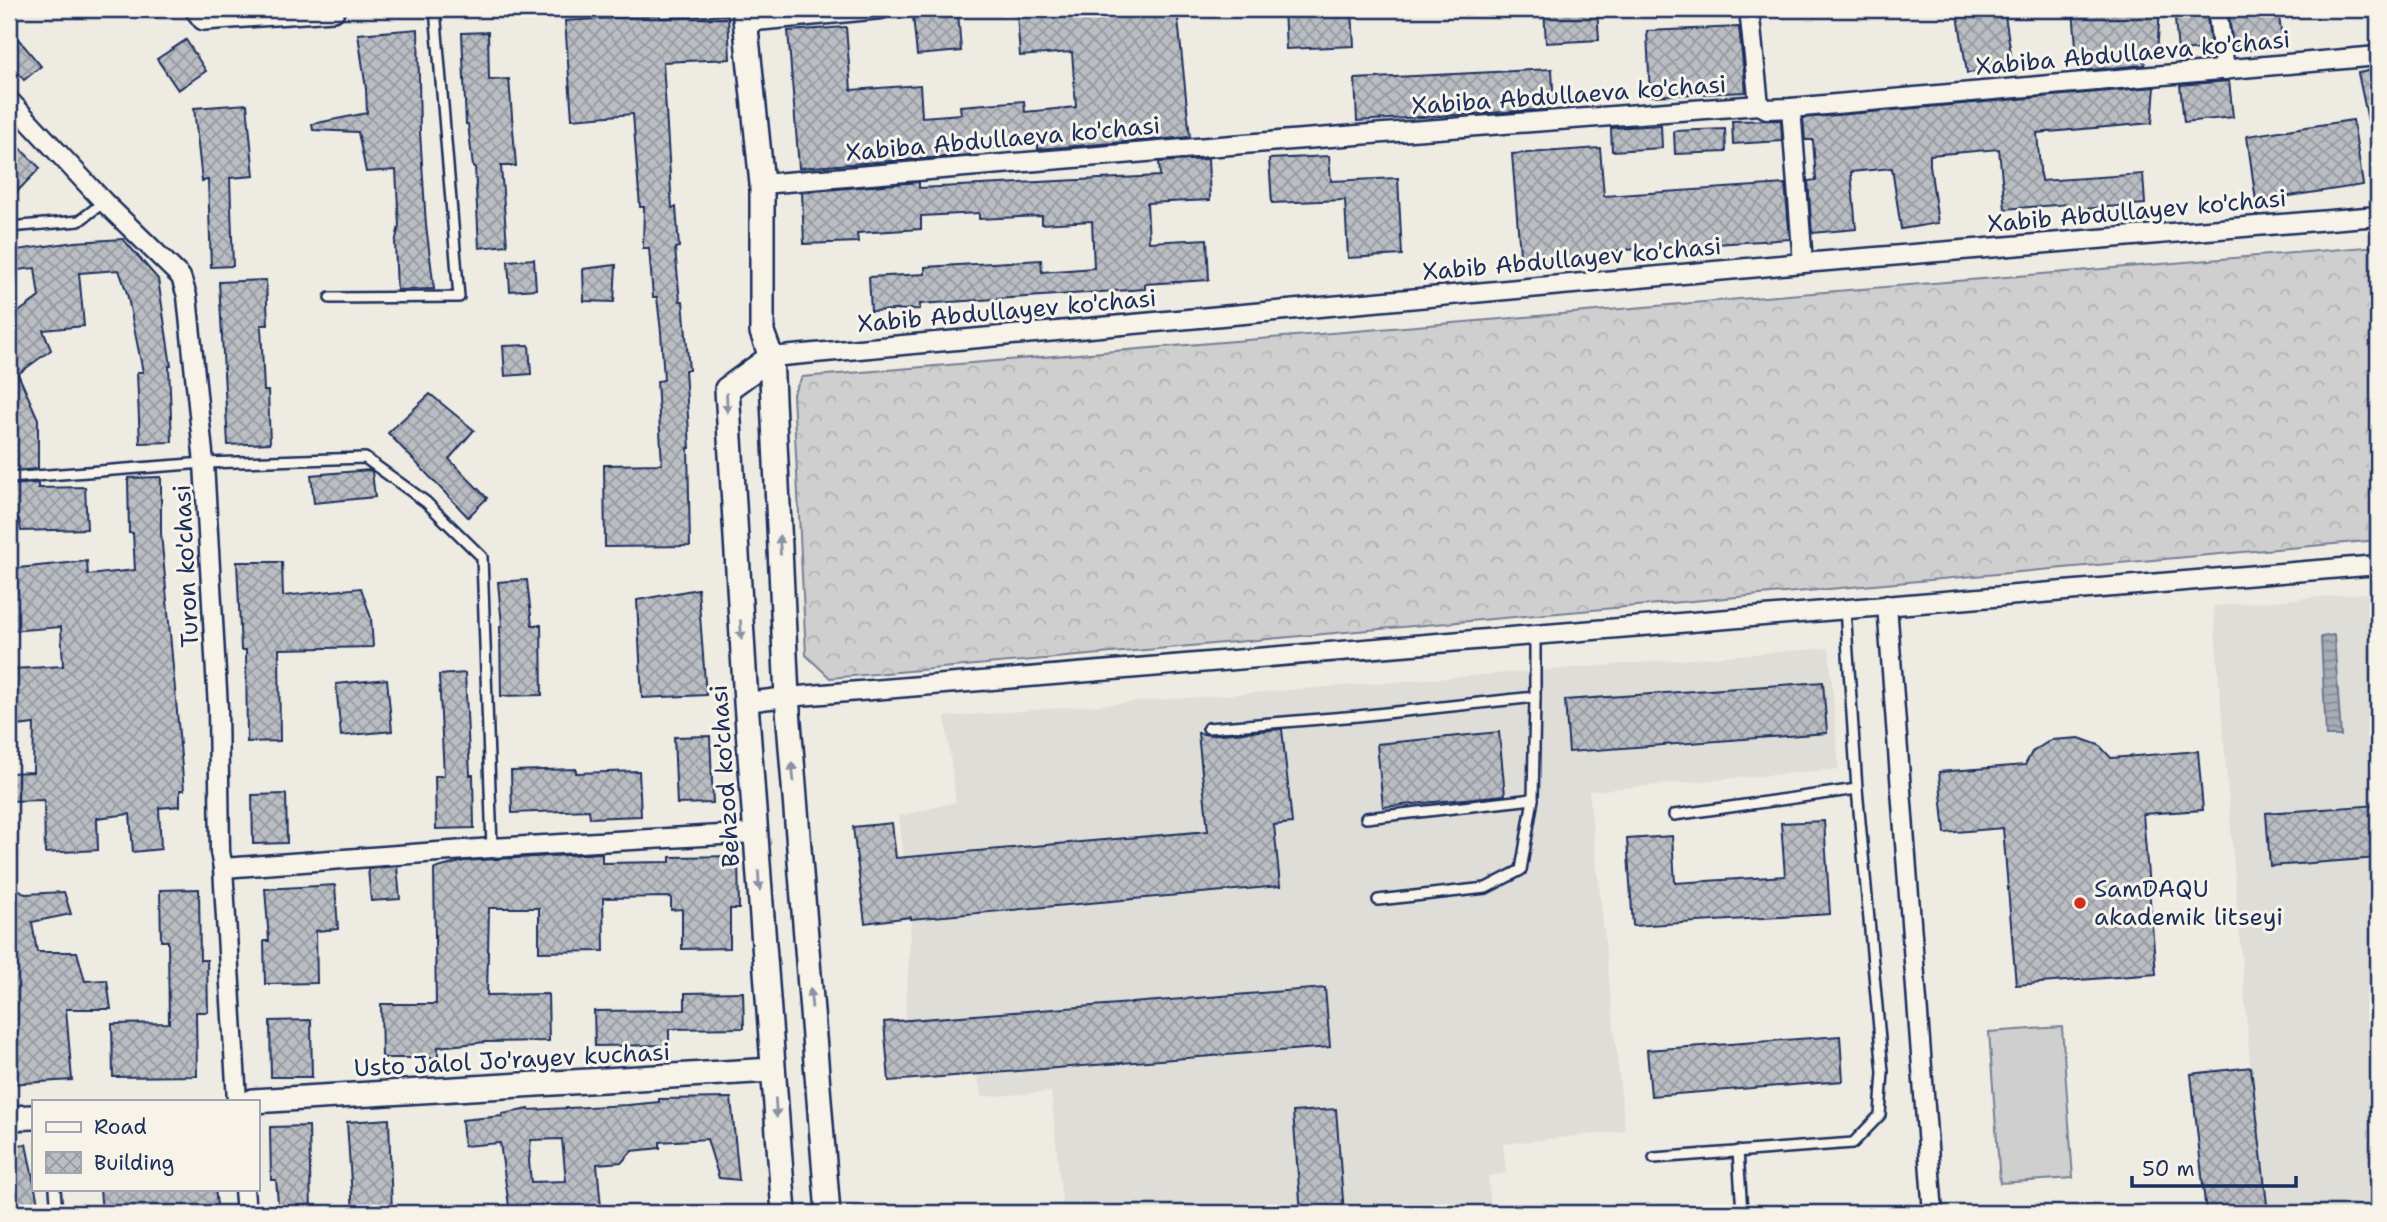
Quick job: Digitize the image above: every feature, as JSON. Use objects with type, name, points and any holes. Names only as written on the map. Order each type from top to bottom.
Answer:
[{"type":"street","points":[[197,9],[204,18],[333,9]]},
{"type":"street","points":[[828,1213],[787,696],[771,357],[762,332],[762,184],[744,15],[881,9]]},
{"type":"street","points":[[1749,9],[1759,105]]},
{"type":"street","points":[[2217,9],[2225,70]]},
{"type":"street","name":"Xabiba Abdullaeva ko'chasi","points":[[762,184],[1759,105],[1767,109],[1791,108],[2378,57]]},
{"type":"street","name":"Turon ko'chasi","points":[[9,100],[104,202],[180,277],[187,296],[204,463],[218,708],[220,852],[237,1100]]},
{"type":"street","points":[[1791,108],[1802,263]]},
{"type":"street","name":"Xabib Abdullayev ko'chasi","points":[[771,357],[1802,263],[2378,216]]},
{"type":"street","name":"Behzod ko'chasi","points":[[771,357],[727,389],[746,702],[784,1213]]},
{"type":"street","points":[[746,702],[787,696],[2378,565]]},
{"type":"street","points":[[1887,605],[1933,1213]]},
{"type":"street","points":[[223,868],[492,848],[756,833]]},
{"type":"street","name":"Usto Jalol Jo'rayev kuchasi","points":[[259,1101],[773,1070]]},
{"type":"street","points":[[9,1118],[32,1117]]},
{"type":"street","points":[[244,1190],[246,1213]]},
{"type":"lane","points":[[330,298],[459,297],[435,9]]},
{"type":"lane","points":[[9,227],[79,221],[104,202]]},
{"type":"lane","points":[[9,478],[204,463],[365,458],[426,502],[482,557],[492,848]]},
{"type":"lane","points":[[1654,1158],[1853,1143],[1880,1115],[1883,1072],[1857,789],[1845,608]]},
{"type":"lane","points":[[1378,900],[1486,888],[1521,870],[1533,799],[1535,634]]},
{"type":"lane","points":[[1208,727],[1358,716],[1535,697]]},
{"type":"lane","points":[[1674,815],[1857,789]]},
{"type":"lane","points":[[1366,818],[1533,799]]},
{"type":"lane","points":[[1738,1151],[1742,1213]]},
{"type":"lane","points":[[55,1190],[57,1213]]},
{"type":"shaded area","points":[[2378,592],[2378,1213],[2262,1213],[2213,606]]},
{"type":"shaded area","points":[[2334,635],[2341,736],[2326,736],[2321,637]]},
{"type":"shaded area","points":[[1829,648],[1839,769],[1589,791],[1625,1131],[1503,1144],[1506,1173],[1488,1176],[1492,1213],[1063,1213],[1051,1092],[982,1097],[977,1074],[889,1081],[884,1022],[905,1019],[911,919],[899,816],[956,802],[945,717]]},
{"type":"green space","points":[[2378,246],[2378,540],[830,678],[806,655],[793,394],[802,377]]},
{"type":"green space","points":[[2062,1027],[2073,1178],[2000,1183],[1989,1032]]},
{"type":"building","points":[[1098,9],[1177,9],[1190,137],[1038,149],[1038,144],[970,150],[970,155],[799,168],[788,31],[846,27],[851,90],[920,85],[922,117],[961,114],[960,106],[1024,101],[1025,112],[1076,107],[1072,52],[1020,56],[1017,14]]},
{"type":"building","points":[[1284,9],[1352,9],[1354,46],[1286,49]]},
{"type":"building","points":[[1544,9],[1597,9],[1599,40],[1546,43]]},
{"type":"building","points":[[1957,9],[2004,9],[2013,67],[1967,73]]},
{"type":"building","points":[[2073,9],[2160,9],[2157,53],[2143,54],[2145,65],[2078,71]]},
{"type":"building","points":[[2174,9],[2206,9],[2211,49],[2178,51]]},
{"type":"building","points":[[2228,9],[2278,9],[2283,46],[2240,51],[2239,46],[2233,47]]},
{"type":"building","points":[[958,12],[961,51],[917,55],[913,16]]},
{"type":"building","points":[[660,15],[660,18],[728,15],[730,59],[663,62],[672,208],[676,207],[679,247],[675,248],[689,370],[685,370],[690,448],[690,546],[605,547],[604,465],[662,464],[657,381],[664,380],[661,332],[657,297],[653,297],[649,248],[643,248],[644,207],[640,207],[633,114],[572,119],[565,21]]},
{"type":"building","points":[[1739,27],[1746,92],[1650,96],[1647,31]]},
{"type":"building","points":[[9,28],[41,66],[24,80],[9,61]]},
{"type":"building","points":[[418,29],[420,132],[426,225],[434,289],[397,290],[395,243],[399,226],[396,170],[366,172],[358,132],[313,130],[312,124],[367,113],[358,34]]},
{"type":"building","points":[[488,32],[489,80],[509,79],[516,166],[501,166],[507,245],[479,248],[475,167],[466,124],[462,33]]},
{"type":"building","points":[[186,40],[206,71],[178,90],[157,59]]},
{"type":"building","points":[[1552,69],[1554,109],[1357,121],[1355,79]]},
{"type":"building","points":[[2378,69],[2378,129],[2370,130],[2358,73]]},
{"type":"building","points":[[2229,81],[2233,117],[2184,122],[2180,85]]},
{"type":"building","points":[[2155,87],[2152,123],[2037,133],[2041,181],[2143,174],[2145,204],[2069,210],[2069,204],[2005,209],[1999,149],[1930,155],[1938,223],[1901,229],[1892,168],[1851,172],[1856,229],[1812,233],[1808,181],[1816,180],[1813,140],[1805,140],[1803,118]]},
{"type":"building","points":[[247,104],[254,176],[230,178],[233,266],[211,267],[208,180],[202,181],[194,108]]},
{"type":"building","points":[[1781,120],[1782,141],[1733,144],[1732,121]]},
{"type":"building","points":[[2353,120],[2363,185],[2256,201],[2247,136]]},
{"type":"building","points":[[1661,125],[1662,148],[1612,151],[1611,128]]},
{"type":"building","points":[[1725,129],[1726,152],[1675,154],[1674,131]]},
{"type":"building","points":[[9,138],[40,168],[9,200]]},
{"type":"building","points":[[1600,148],[1604,196],[1785,184],[1790,239],[1609,251],[1609,261],[1521,267],[1512,154]]},
{"type":"building","points":[[1329,156],[1331,181],[1398,178],[1402,255],[1348,258],[1345,200],[1272,203],[1269,159]]},
{"type":"building","points":[[1208,159],[1210,200],[1147,203],[1149,242],[1207,239],[1209,280],[1145,284],[1145,289],[920,304],[920,309],[871,311],[869,277],[925,274],[925,267],[1041,260],[1042,272],[1094,268],[1092,221],[1042,224],[1042,216],[979,219],[979,213],[921,216],[921,229],[857,233],[858,242],[804,244],[802,192],[919,182],[919,188],[1160,176],[1159,162]]},
{"type":"building","points":[[123,239],[158,279],[171,366],[172,442],[140,443],[137,372],[143,372],[127,293],[119,270],[79,273],[84,326],[43,330],[51,350],[18,374],[38,419],[38,469],[9,471],[9,319],[39,297],[35,268],[9,271],[9,251]]},
{"type":"building","points":[[534,259],[536,289],[510,291],[508,261]]},
{"type":"building","points":[[616,265],[614,302],[584,301],[583,269]]},
{"type":"building","points":[[266,280],[268,325],[261,325],[270,443],[228,445],[219,282]]},
{"type":"building","points":[[529,345],[531,374],[505,376],[503,346]]},
{"type":"building","points":[[430,394],[474,430],[449,459],[487,498],[468,517],[388,433]]},
{"type":"building","points":[[370,470],[375,497],[314,503],[311,475]]},
{"type":"building","points":[[161,477],[161,533],[184,790],[180,790],[180,806],[159,808],[161,849],[133,852],[130,814],[97,818],[98,850],[45,853],[44,800],[9,801],[9,773],[33,772],[34,724],[9,727],[9,689],[15,689],[13,669],[63,666],[61,627],[9,631],[9,569],[87,561],[88,575],[135,570],[133,533],[129,533],[128,478]]},
{"type":"building","points":[[38,483],[38,488],[85,487],[87,529],[21,531],[19,519],[9,520],[9,485]]},
{"type":"building","points":[[237,562],[282,562],[283,596],[361,588],[371,618],[373,647],[279,649],[280,741],[247,742],[246,650],[241,650]]},
{"type":"building","points":[[527,580],[532,625],[541,625],[542,695],[501,696],[502,626],[498,582]]},
{"type":"building","points":[[698,589],[706,695],[642,698],[637,600]]},
{"type":"building","points":[[465,673],[474,828],[436,829],[435,776],[444,776],[439,675]]},
{"type":"building","points":[[387,679],[392,731],[341,736],[336,684]]},
{"type":"building","points":[[1823,682],[1827,733],[1569,752],[1565,700]]},
{"type":"building","points":[[1282,729],[1292,823],[1274,825],[1280,886],[865,923],[853,827],[892,823],[896,858],[1208,831],[1198,733],[1209,735]]},
{"type":"building","points":[[1499,732],[1505,795],[1383,807],[1377,744]]},
{"type":"building","points":[[710,736],[713,803],[677,804],[674,737]]},
{"type":"building","name":"SamDAQU akademik litseyi","points":[[2079,738],[2099,745],[2111,758],[2198,751],[2203,810],[2143,814],[2156,974],[2016,985],[2003,828],[1945,833],[1939,772],[2025,765],[2032,752],[2051,740]]},
{"type":"building","points":[[576,769],[576,773],[639,771],[641,816],[590,818],[589,810],[512,813],[511,771]]},
{"type":"building","points":[[286,794],[287,843],[253,844],[252,795]]},
{"type":"building","points":[[2378,805],[2378,858],[2270,866],[2266,813]]},
{"type":"building","points":[[1824,821],[1830,914],[1633,926],[1627,839],[1672,836],[1675,883],[1785,876],[1781,823]]},
{"type":"building","points":[[602,853],[602,863],[670,862],[670,857],[738,856],[739,909],[730,909],[730,948],[682,949],[682,909],[671,910],[671,897],[603,898],[604,951],[539,952],[539,908],[489,908],[487,995],[548,994],[549,1041],[486,1042],[438,1047],[438,1058],[382,1058],[381,1004],[436,1004],[434,869],[464,861]]},
{"type":"building","points":[[397,866],[400,899],[371,901],[368,869]]},
{"type":"building","points":[[335,885],[338,929],[316,931],[317,983],[265,984],[264,941],[269,941],[265,889]]},
{"type":"building","points":[[199,889],[200,960],[207,960],[208,1012],[196,1012],[197,1076],[113,1077],[112,1024],[169,1023],[168,941],[161,941],[160,890]]},
{"type":"building","points":[[20,890],[25,894],[64,892],[71,914],[32,922],[37,952],[77,952],[85,981],[107,980],[111,1009],[66,1009],[72,1080],[9,1084],[9,893]]},
{"type":"building","points":[[1325,988],[1330,1047],[889,1081],[884,1022]]},
{"type":"building","points":[[743,992],[744,1028],[669,1029],[669,1045],[595,1046],[594,1011],[685,1010],[685,993]]},
{"type":"building","points":[[311,1020],[312,1077],[271,1077],[270,1021]]},
{"type":"building","points":[[1840,1036],[1843,1081],[1651,1096],[1647,1050]]},
{"type":"building","points":[[2251,1067],[2268,1213],[2206,1213],[2191,1074]]},
{"type":"building","points":[[731,1098],[739,1180],[719,1178],[707,1139],[660,1142],[660,1148],[632,1151],[622,1162],[597,1164],[601,1207],[510,1213],[500,1143],[464,1146],[462,1120],[502,1116],[529,1109],[628,1105],[659,1102],[659,1099]],"holes":[[[562,1139],[566,1181],[531,1182],[531,1140]]]},
{"type":"building","points":[[1336,1109],[1344,1213],[1301,1213],[1293,1112]]},
{"type":"building","points":[[389,1119],[392,1213],[353,1213],[347,1122]]},
{"type":"building","points":[[309,1126],[311,1213],[279,1213],[276,1180],[271,1180],[270,1127]]},
{"type":"building","points":[[26,1144],[32,1174],[32,1190],[35,1190],[40,1213],[9,1213],[9,1146]]},
{"type":"building","points":[[100,1190],[215,1190],[218,1213],[102,1213]]},
{"type":"place","name":"SamDAQU akademik litseyi","points":[[2080,903]]}]
